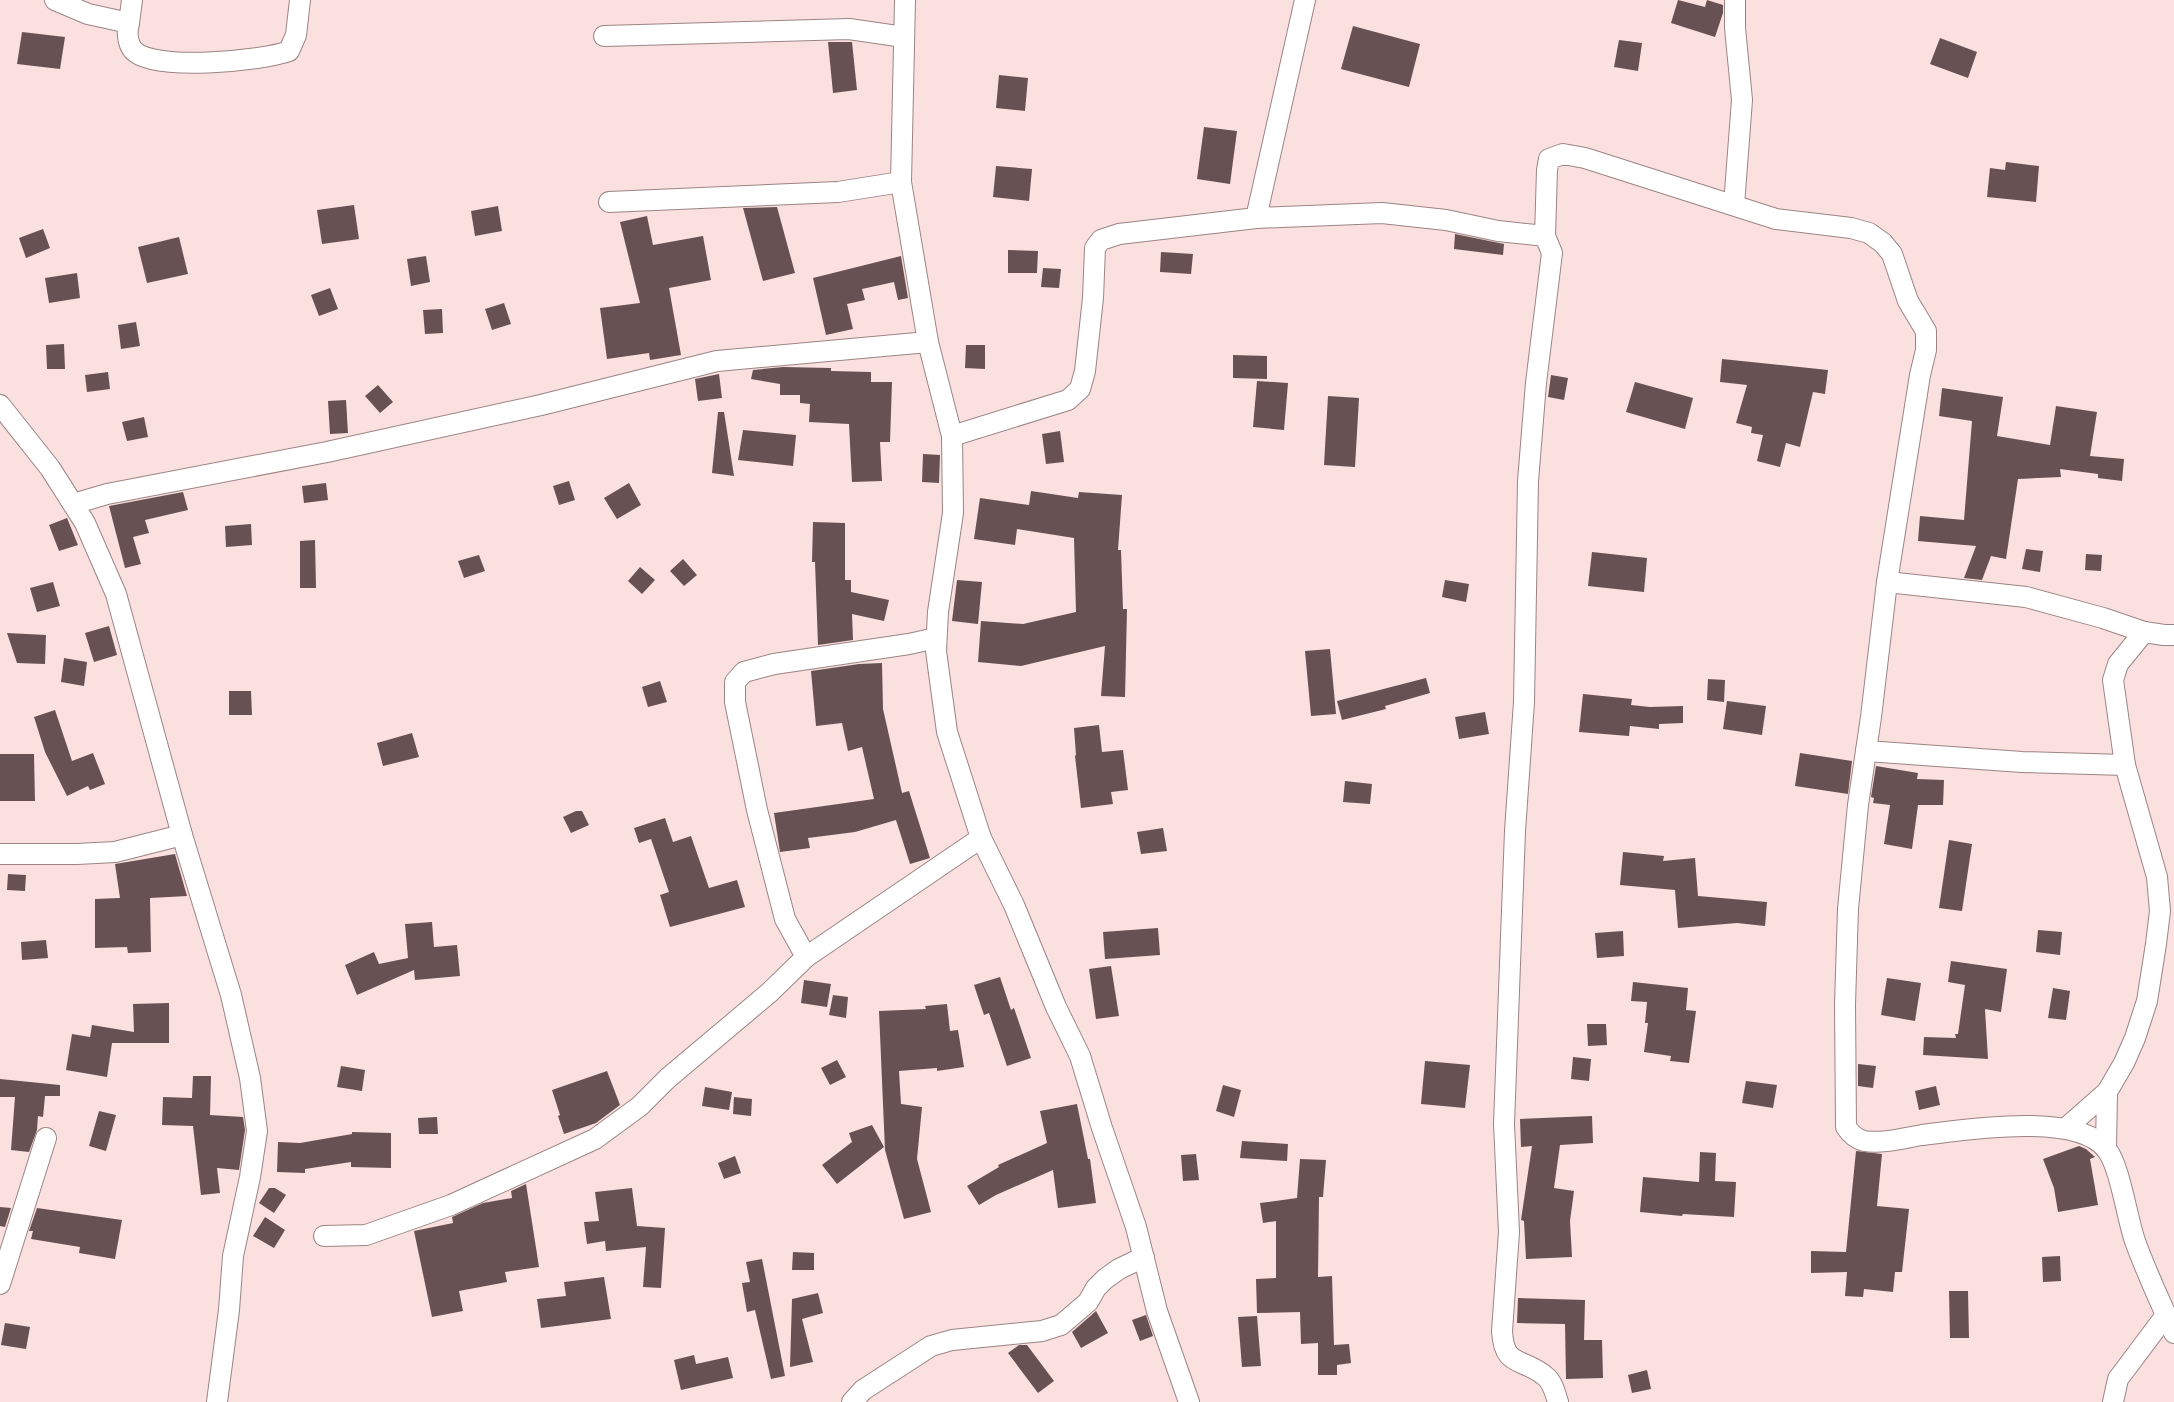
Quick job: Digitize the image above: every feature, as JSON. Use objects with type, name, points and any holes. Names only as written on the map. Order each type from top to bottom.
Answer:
[{"type":"street","points":[[55,0],[88,14],[129,23]]},
{"type":"street","points":[[132,0],[127,33],[133,49],[143,56],[161,60],[241,61],[289,51],[296,35],[300,0]]},
{"type":"street","points":[[905,0],[901,183],[928,342],[952,436],[953,513],[936,638],[947,732],[981,838],[1014,905],[1056,1007],[1080,1056],[1136,1227],[1157,1311],[1189,1402]]},
{"type":"street","points":[[1256,218],[1305,0]]},
{"type":"street","points":[[1734,205],[1742,100],[1735,27],[1735,0]]},
{"type":"street","points":[[604,36],[849,29],[904,37]]},
{"type":"street","points":[[1558,1402],[1554,1388],[1547,1377],[1507,1355],[1503,1346],[1502,1331],[1509,1232],[1504,1124],[1515,831],[1524,702],[1528,482],[1536,383],[1552,253],[1545,236],[1547,170],[1549,159],[1563,154],[1585,158],[1776,219],[1851,228],[1869,233],[1883,243],[1892,254],[1908,301],[1926,331],[1926,350],[1887,582],[1858,805],[1848,909],[1845,1004],[1846,1127],[1850,1133],[1863,1141],[1890,1140],[1965,1130],[2031,1126],[2066,1128],[2106,1148],[2114,1162],[2136,1243],[2170,1324],[2118,1379],[2113,1402]]},
{"type":"street","points":[[609,202],[838,192],[901,183]]},
{"type":"street","points":[[952,436],[1068,400],[1080,389],[1085,371],[1092,309],[1095,248],[1101,240],[1119,234],[1256,218],[1382,213],[1446,220],[1498,231],[1545,236]]},
{"type":"street","points":[[73,504],[107,494],[327,452],[529,408],[717,360],[928,342]]},
{"type":"street","points":[[0,405],[50,468],[85,523],[116,594],[182,835],[231,995],[250,1078],[257,1131],[233,1256],[229,1310],[217,1402]]},
{"type":"street","points":[[1887,582],[2026,597],[2144,632],[2174,634]]},
{"type":"street","points":[[2066,1128],[2107,1092],[2135,1038],[2147,1001],[2160,911],[2157,877],[2125,765],[2113,680],[2118,664],[2144,632]]},
{"type":"street","points":[[806,957],[785,919],[757,810],[735,702],[735,682],[744,672],[774,664],[936,638]]},
{"type":"street","points":[[1866,751],[2022,762],[2125,765]]},
{"type":"street","points":[[0,854],[115,852],[182,835]]},
{"type":"street","points":[[324,1236],[366,1235],[451,1205],[595,1139],[639,1106],[668,1078],[770,993],[806,957],[981,838]]},
{"type":"street","points":[[2106,1148],[2107,1092]]},
{"type":"street","points":[[0,1284],[46,1138]]},
{"type":"street","points":[[852,1402],[863,1390],[930,1346],[952,1340],[1042,1331],[1061,1325],[1088,1302],[1096,1288],[1105,1279],[1119,1269],[1144,1257]]},
{"type":"building","points":[[1678,0],[1705,7],[1707,0],[1723,5],[1723,13],[1715,37],[1671,23]]},
{"type":"building","points":[[1353,26],[1420,44],[1409,87],[1341,69]]},
{"type":"building","points":[[22,32],[65,37],[60,69],[17,64]]},
{"type":"building","points":[[1940,38],[1977,52],[1968,78],[1930,64]]},
{"type":"building","points":[[1619,40],[1642,43],[1638,71],[1614,67]]},
{"type":"building","points":[[828,42],[852,42],[857,90],[833,93]]},
{"type":"building","points":[[999,75],[1028,78],[1025,111],[996,108]]},
{"type":"building","points":[[1204,127],[1237,131],[1230,184],[1197,179]]},
{"type":"building","points":[[2006,162],[2039,166],[2036,202],[1987,197],[1990,168],[2005,170]]},
{"type":"building","points":[[996,166],[1032,169],[1029,201],[993,197]]},
{"type":"building","points":[[354,205],[359,239],[322,244],[317,210]]},
{"type":"building","points":[[498,206],[502,231],[475,236],[471,211]]},
{"type":"building","points":[[777,207],[795,273],[763,281],[743,208]]},
{"type":"building","points":[[647,216],[653,245],[703,236],[711,280],[669,288],[681,355],[650,360],[649,353],[607,359],[600,308],[640,303],[620,222]]},
{"type":"building","points":[[43,229],[50,248],[26,258],[19,238]]},
{"type":"building","points":[[1455,234],[1504,244],[1503,255],[1454,249]]},
{"type":"building","points":[[179,237],[188,274],[147,283],[138,247]]},
{"type":"building","points":[[1008,250],[1038,251],[1037,273],[1008,273]]},
{"type":"building","points":[[1161,252],[1193,254],[1191,274],[1160,272]]},
{"type":"building","points":[[426,256],[430,282],[411,286],[407,259]]},
{"type":"building","points":[[901,256],[908,298],[898,300],[894,282],[862,289],[865,300],[847,304],[853,329],[826,335],[813,278]]},
{"type":"building","points":[[1043,268],[1061,269],[1059,288],[1041,287]]},
{"type":"building","points":[[77,273],[80,298],[49,303],[45,278]]},
{"type":"building","points":[[330,288],[338,309],[319,316],[311,295]]},
{"type":"building","points":[[504,303],[511,324],[492,330],[485,309]]},
{"type":"building","points":[[442,309],[443,333],[425,334],[423,310]]},
{"type":"building","points":[[136,322],[140,346],[121,349],[118,325]]},
{"type":"building","points":[[64,344],[65,369],[47,369],[46,345]]},
{"type":"building","points":[[966,345],[985,345],[985,369],[965,368]]},
{"type":"building","points":[[1233,355],[1267,356],[1267,379],[1233,378]]},
{"type":"building","points":[[1722,359],[1828,370],[1825,394],[1813,392],[1800,447],[1786,443],[1780,467],[1757,461],[1763,435],[1751,433],[1752,427],[1736,423],[1747,385],[1720,382]]},
{"type":"building","points":[[783,367],[871,372],[871,382],[892,382],[890,442],[880,442],[882,481],[852,482],[849,424],[809,422],[810,404],[800,403],[800,395],[780,395],[780,384],[751,379],[753,370]]},
{"type":"building","points":[[108,372],[110,389],[87,392],[85,375]]},
{"type":"building","points":[[719,374],[722,398],[698,401],[695,379]]},
{"type":"building","points":[[1551,375],[1568,378],[1564,400],[1548,397]]},
{"type":"building","points":[[1257,381],[1288,383],[1284,430],[1253,427]]},
{"type":"building","points":[[1635,382],[1693,398],[1685,429],[1626,412]]},
{"type":"building","points":[[378,385],[393,402],[380,413],[365,396]]},
{"type":"building","points":[[1942,388],[2003,397],[1997,436],[2050,445],[2056,406],[2097,412],[2090,456],[2124,459],[2122,481],[2098,478],[2098,474],[2060,469],[2061,477],[2018,479],[2006,559],[1991,556],[1982,580],[1964,578],[1976,546],[1918,541],[1920,516],[1964,520],[1972,421],[1939,416]]},
{"type":"building","points":[[1328,396],[1359,398],[1355,467],[1324,465]]},
{"type":"building","points":[[346,400],[348,433],[330,434],[328,401]]},
{"type":"building","points":[[718,412],[724,412],[734,476],[712,473]]},
{"type":"building","points":[[144,417],[148,437],[127,441],[122,422]]},
{"type":"building","points":[[743,430],[796,435],[793,466],[738,460]]},
{"type":"building","points":[[1060,431],[1064,462],[1046,464],[1042,434]]},
{"type":"building","points":[[923,454],[940,455],[939,483],[922,482]]},
{"type":"building","points":[[569,481],[575,500],[559,505],[553,486]]},
{"type":"building","points":[[326,483],[328,500],[304,503],[302,486]]},
{"type":"building","points":[[629,483],[641,505],[617,519],[604,498]]},
{"type":"building","points":[[1031,491],[1078,498],[1079,492],[1122,495],[1118,550],[1121,550],[1123,609],[1127,609],[1125,697],[1101,696],[1105,646],[1021,666],[978,662],[981,621],[1023,624],[1076,612],[1074,538],[1017,529],[1015,545],[974,539],[980,498],[1029,505]]},
{"type":"building","points":[[183,492],[188,510],[145,520],[149,533],[133,537],[141,564],[125,568],[109,506]]},
{"type":"building","points":[[67,518],[78,545],[59,551],[49,525]]},
{"type":"building","points":[[813,522],[845,523],[845,580],[851,580],[851,592],[889,600],[884,621],[852,614],[853,640],[818,645],[815,562],[812,562]]},
{"type":"building","points":[[251,524],[252,545],[226,547],[225,526]]},
{"type":"building","points":[[315,540],[316,588],[300,588],[300,541]]},
{"type":"building","points":[[2026,549],[2043,551],[2040,572],[2022,569]]},
{"type":"building","points":[[1592,552],[1647,558],[1644,592],[1588,586]]},
{"type":"building","points":[[2086,554],[2102,555],[2101,571],[2085,570]]},
{"type":"building","points":[[479,555],[485,571],[464,578],[458,561]]},
{"type":"building","points":[[683,559],[697,575],[684,586],[670,571]]},
{"type":"building","points":[[640,567],[655,580],[642,594],[628,581]]},
{"type":"building","points":[[957,580],[982,582],[978,624],[952,621]]},
{"type":"building","points":[[1445,580],[1469,584],[1466,602],[1442,597]]},
{"type":"building","points":[[53,582],[60,606],[37,612],[30,588]]},
{"type":"building","points":[[109,626],[117,655],[94,662],[85,633]]},
{"type":"building","points":[[7,633],[46,635],[45,664],[17,663]]},
{"type":"building","points":[[1330,649],[1336,714],[1311,716],[1305,651]]},
{"type":"building","points":[[64,658],[87,662],[84,686],[61,682]]},
{"type":"building","points":[[882,663],[883,709],[902,793],[909,791],[930,858],[910,864],[896,820],[855,832],[808,838],[810,848],[780,852],[774,813],[874,799],[862,747],[848,751],[842,723],[816,726],[811,671]]},
{"type":"building","points":[[1426,678],[1430,693],[1385,706],[1386,709],[1342,720],[1337,701]]},
{"type":"building","points":[[1708,679],[1725,680],[1724,702],[1707,700]]},
{"type":"building","points":[[660,681],[667,702],[648,707],[642,687]]},
{"type":"building","points":[[229,691],[251,691],[252,715],[229,715]]},
{"type":"building","points":[[1583,694],[1632,699],[1631,705],[1683,706],[1683,723],[1659,724],[1659,729],[1630,726],[1629,736],[1579,732]]},
{"type":"building","points":[[1727,701],[1766,706],[1762,735],[1723,729]]},
{"type":"building","points":[[55,710],[72,761],[93,753],[105,784],[90,790],[88,786],[67,796],[45,752],[34,717]]},
{"type":"building","points":[[1485,712],[1489,734],[1459,739],[1455,717]]},
{"type":"building","points":[[1099,725],[1102,752],[1123,750],[1128,790],[1111,792],[1113,804],[1081,808],[1074,728]]},
{"type":"building","points":[[412,733],[419,757],[383,766],[377,743]]},
{"type":"building","points":[[1800,753],[1852,761],[1848,794],[1795,786]]},
{"type":"building","points":[[0,754],[34,754],[35,801],[0,801]]},
{"type":"building","points":[[1876,766],[1918,773],[1917,779],[1944,780],[1943,805],[1918,805],[1912,849],[1884,844],[1890,805],[1873,803],[1874,798],[1871,797]]},
{"type":"building","points":[[1345,781],[1372,784],[1370,804],[1343,802]]},
{"type":"building","points":[[576,811],[582,811],[589,825],[571,833],[563,817]]},
{"type":"building","points":[[665,818],[673,842],[691,836],[709,888],[737,880],[745,907],[670,927],[660,895],[669,892],[651,839],[639,843],[634,828]]},
{"type":"building","points":[[1163,828],[1167,851],[1141,854],[1137,832]]},
{"type":"building","points":[[1949,840],[1972,844],[1962,911],[1939,908]]},
{"type":"building","points":[[1623,852],[1664,856],[1663,861],[1695,858],[1698,896],[1767,902],[1765,926],[1737,923],[1678,928],[1675,890],[1620,885]]},
{"type":"building","points":[[175,854],[187,896],[150,898],[151,952],[128,953],[127,947],[95,948],[95,899],[120,898],[115,864]]},
{"type":"building","points":[[8,874],[26,875],[25,891],[7,890]]},
{"type":"building","points":[[432,922],[434,947],[457,945],[460,976],[415,980],[414,970],[357,995],[345,965],[374,952],[379,964],[408,958],[405,924]]},
{"type":"building","points":[[1158,928],[1160,955],[1105,959],[1103,932]]},
{"type":"building","points":[[2038,930],[2062,932],[2060,955],[2036,952]]},
{"type":"building","points":[[1623,931],[1624,956],[1597,958],[1595,933]]},
{"type":"building","points":[[46,940],[48,958],[22,960],[21,942]]},
{"type":"building","points":[[1951,961],[2007,969],[2001,1012],[1985,1009],[1988,1059],[1923,1055],[1924,1037],[1956,1038],[1955,1034],[1958,1034],[1965,985],[1948,982]]},
{"type":"building","points":[[1111,966],[1119,1016],[1096,1019],[1089,969]]},
{"type":"building","points":[[1000,977],[1011,1010],[1014,1008],[1031,1058],[1007,1066],[989,1013],[984,1015],[974,985]]},
{"type":"building","points":[[1887,978],[1921,983],[1915,1021],[1881,1015]]},
{"type":"building","points":[[804,980],[831,984],[827,1007],[801,1003]]},
{"type":"building","points":[[1633,982],[1688,988],[1686,1010],[1696,1011],[1689,1063],[1670,1061],[1671,1056],[1644,1052],[1648,1023],[1645,1023],[1647,1002],[1631,1001]]},
{"type":"building","points":[[2053,988],[2070,991],[2066,1020],[2048,1018]]},
{"type":"building","points":[[833,995],[848,997],[846,1018],[829,1015]]},
{"type":"building","points":[[169,1003],[169,1043],[112,1043],[107,1077],[66,1070],[72,1034],[90,1037],[92,1025],[134,1032],[133,1004]]},
{"type":"building","points":[[947,1004],[950,1031],[958,1030],[964,1067],[937,1071],[937,1068],[899,1071],[901,1104],[922,1107],[917,1159],[931,1212],[904,1219],[885,1150],[879,1011],[926,1009],[925,1006]]},
{"type":"building","points":[[1587,1024],[1606,1024],[1607,1045],[1588,1046]]},
{"type":"building","points":[[1573,1057],[1591,1059],[1589,1081],[1571,1079]]},
{"type":"building","points":[[837,1060],[846,1077],[830,1085],[821,1068]]},
{"type":"building","points":[[1425,1061],[1470,1065],[1465,1108],[1421,1104]]},
{"type":"building","points":[[1858,1064],[1876,1066],[1873,1088],[1858,1086]]},
{"type":"building","points":[[341,1066],[365,1070],[362,1091],[337,1087]]},
{"type":"building","points":[[607,1071],[620,1105],[596,1123],[564,1134],[552,1090]]},
{"type":"building","points":[[193,1076],[211,1076],[210,1115],[243,1117],[245,1130],[239,1170],[217,1168],[220,1193],[201,1195],[193,1126],[162,1125],[163,1097],[192,1098]]},
{"type":"building","points":[[0,1079],[60,1085],[60,1096],[45,1096],[43,1117],[38,1116],[37,1130],[29,1152],[11,1150],[15,1097],[0,1097]]},
{"type":"building","points":[[1746,1081],[1777,1085],[1773,1108],[1742,1103]]},
{"type":"building","points":[[1223,1085],[1241,1090],[1234,1117],[1216,1111]]},
{"type":"building","points":[[1936,1086],[1940,1105],[1919,1110],[1915,1091]]},
{"type":"building","points":[[705,1087],[732,1092],[729,1110],[702,1106]]},
{"type":"building","points":[[734,1097],[752,1099],[751,1116],[733,1114]]},
{"type":"building","points":[[1077,1104],[1088,1159],[1090,1159],[1096,1203],[1058,1208],[1053,1170],[979,1205],[967,1186],[999,1167],[998,1165],[1047,1143],[1040,1111]]},
{"type":"building","points":[[99,1111],[116,1115],[106,1151],[89,1146]]},
{"type":"building","points":[[1592,1116],[1593,1143],[1560,1145],[1554,1188],[1574,1191],[1570,1221],[1572,1257],[1526,1259],[1524,1221],[1521,1220],[1532,1146],[1521,1147],[1520,1119]]},
{"type":"building","points":[[437,1117],[438,1134],[419,1134],[418,1118]]},
{"type":"building","points":[[872,1125],[884,1147],[837,1184],[822,1165],[852,1142],[849,1133]]},
{"type":"building","points":[[352,1132],[391,1133],[391,1168],[351,1167],[351,1162],[305,1169],[305,1173],[277,1172],[278,1142],[300,1143],[352,1134]]},
{"type":"building","points":[[1242,1141],[1288,1144],[1287,1161],[1240,1158]]},
{"type":"building","points":[[2079,1146],[2095,1157],[2090,1159],[2098,1205],[2058,1212],[2054,1188],[2043,1159]]},
{"type":"building","points":[[1856,1151],[1882,1154],[1877,1206],[1909,1209],[1902,1272],[1895,1272],[1893,1292],[1864,1289],[1863,1297],[1845,1296],[1847,1272],[1811,1273],[1811,1251],[1846,1252]]},
{"type":"building","points":[[1700,1152],[1716,1153],[1715,1181],[1736,1182],[1734,1217],[1640,1212],[1643,1177],[1699,1182]]},
{"type":"building","points":[[1196,1154],[1199,1180],[1183,1181],[1181,1155]]},
{"type":"building","points":[[735,1156],[741,1173],[724,1179],[718,1163]]},
{"type":"building","points":[[1300,1159],[1326,1160],[1323,1197],[1319,1197],[1318,1277],[1332,1276],[1334,1345],[1349,1344],[1351,1363],[1337,1365],[1337,1375],[1318,1375],[1318,1343],[1301,1344],[1300,1312],[1257,1313],[1256,1279],[1276,1278],[1276,1221],[1263,1223],[1260,1203],[1297,1198]]},
{"type":"building","points":[[526,1184],[539,1267],[505,1272],[507,1282],[459,1291],[463,1311],[432,1317],[414,1231],[453,1223],[452,1217],[483,1203],[512,1198],[511,1191]]},
{"type":"building","points":[[269,1188],[275,1188],[286,1195],[274,1213],[259,1203]]},
{"type":"building","points":[[632,1188],[637,1226],[665,1228],[661,1288],[643,1287],[646,1247],[606,1251],[605,1241],[587,1244],[584,1222],[599,1221],[595,1192]]},
{"type":"building","points":[[0,1207],[11,1208],[5,1227],[0,1226]]},
{"type":"building","points":[[37,1208],[122,1220],[115,1259],[79,1253],[80,1247],[31,1239],[33,1231],[29,1231]]},
{"type":"building","points":[[265,1217],[285,1230],[274,1248],[253,1236]]},
{"type":"building","points":[[793,1252],[814,1253],[814,1270],[792,1270]]},
{"type":"building","points":[[2060,1256],[2061,1281],[2043,1282],[2042,1257]]},
{"type":"building","points":[[762,1259],[785,1376],[771,1379],[755,1310],[747,1312],[742,1283],[750,1282],[746,1262]]},
{"type":"building","points":[[604,1277],[611,1319],[541,1328],[537,1299],[566,1296],[564,1282]]},
{"type":"building","points":[[1949,1291],[1968,1291],[1969,1338],[1950,1338]]},
{"type":"building","points":[[818,1293],[823,1313],[802,1319],[813,1362],[790,1367],[792,1299]]},
{"type":"building","points":[[1518,1298],[1585,1300],[1584,1340],[1602,1340],[1603,1378],[1566,1379],[1565,1324],[1517,1323]]},
{"type":"building","points":[[1096,1311],[1108,1333],[1081,1348],[1072,1332]]},
{"type":"building","points":[[1146,1315],[1153,1336],[1140,1341],[1132,1320]]},
{"type":"building","points":[[1257,1316],[1261,1366],[1242,1367],[1238,1317]]},
{"type":"building","points":[[5,1323],[30,1327],[26,1349],[1,1345]]},
{"type":"building","points":[[1019,1345],[1027,1345],[1054,1381],[1038,1393],[1008,1353]]},
{"type":"building","points":[[694,1355],[696,1364],[728,1357],[733,1378],[681,1390],[674,1360]]},
{"type":"building","points":[[1647,1370],[1651,1389],[1632,1393],[1628,1375]]}]
